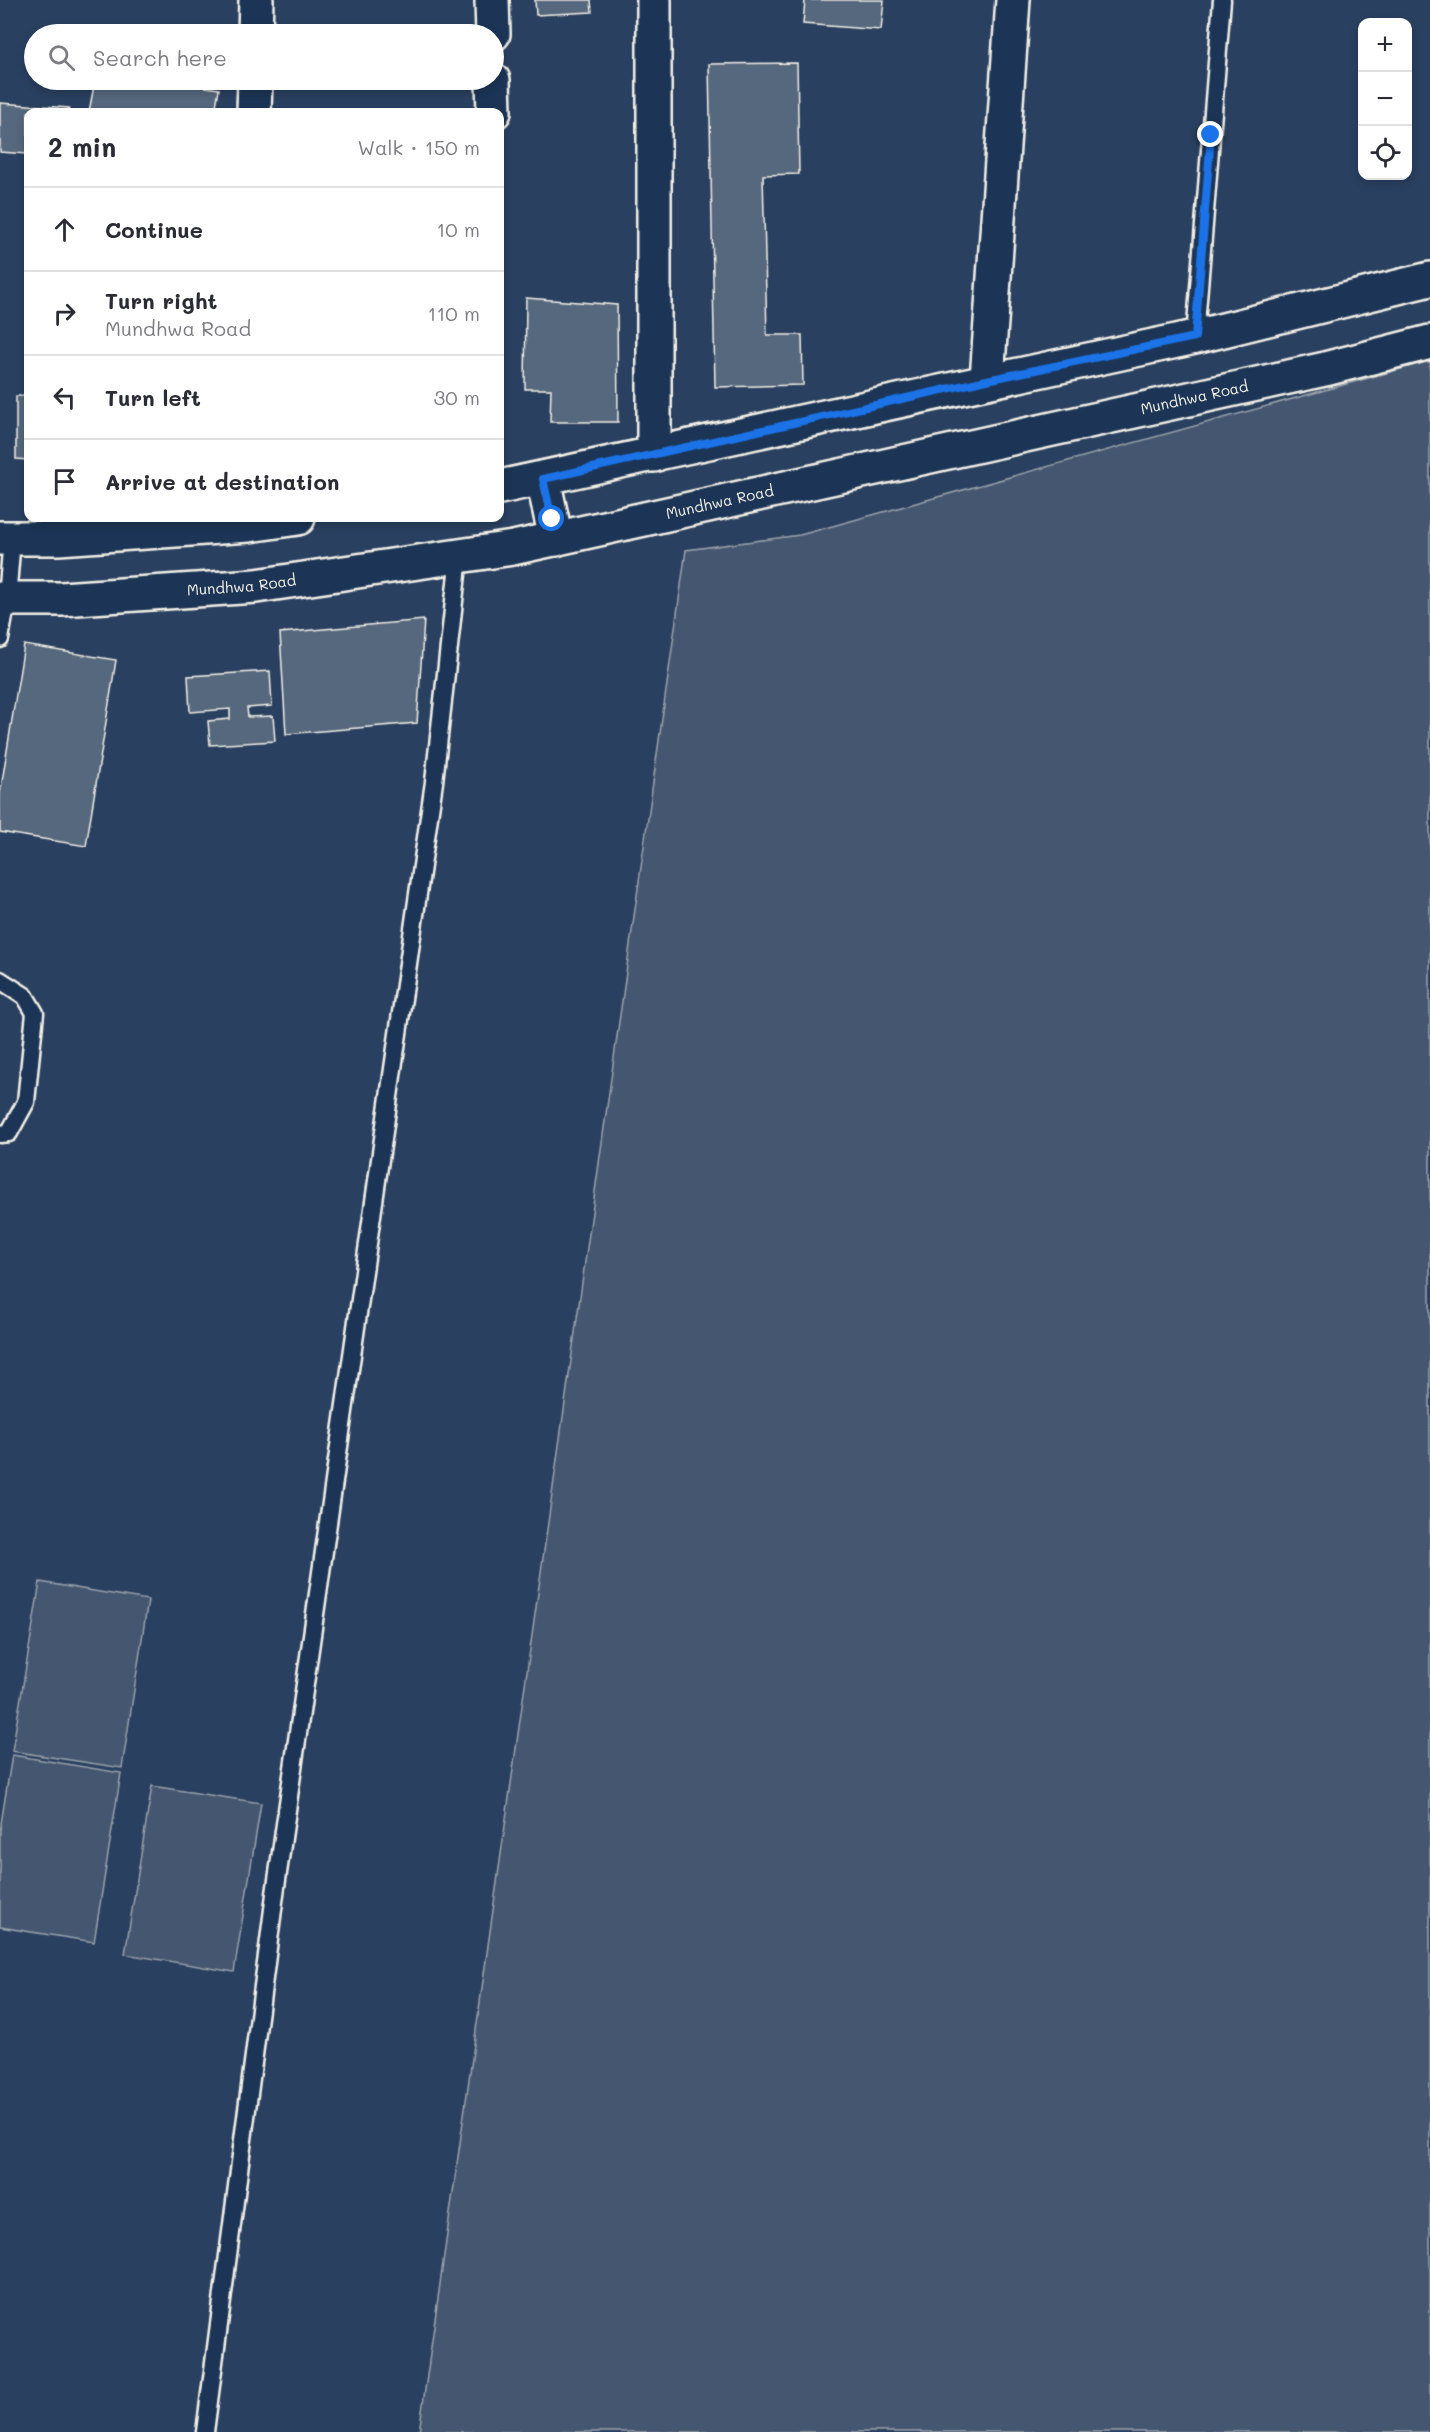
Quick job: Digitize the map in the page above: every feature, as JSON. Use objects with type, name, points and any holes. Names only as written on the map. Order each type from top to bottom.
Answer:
[{"type":"main road","points":[[255,0],[255,24]]},
{"type":"main road","points":[[492,0],[493,24]]},
{"type":"main road","points":[[654,0],[654,455]]},
{"type":"main road","points":[[987,380],[1013,0]]},
{"type":"main road","points":[[254,108],[255,90]]},
{"type":"main road","points":[[493,90],[494,108]]},
{"type":"main road","points":[[504,486],[987,380],[1195,337],[1430,279]]},
{"type":"main road","name":"Mundhwa Road","points":[[4,599],[61,599],[256,586],[556,539],[1326,369],[1430,342]]},
{"type":"main road","points":[[543,479],[556,539]]},
{"type":"main road","points":[[6,538],[58,538],[238,522]]},
{"type":"lane","points":[[1195,337],[1222,0]]},
{"type":"lane","points":[[0,639],[6,538]]},
{"type":"lane","points":[[205,2432],[279,1870],[434,782],[459,556]]},
{"type":"lane","points":[[0,981],[25,996],[35,1013],[26,1102],[9,1133],[0,1134]]},
{"type":"shaded area","points":[[1430,361],[1430,2432],[419,2432],[686,550],[800,535]]},
{"type":"shaded area","points":[[40,1582],[148,1600],[122,1768],[12,1751]]},
{"type":"shaded area","points":[[12,1755],[121,1773],[94,1942],[0,1927],[0,1830]]},
{"type":"shaded area","points":[[152,1786],[261,1803],[234,1972],[125,1954]]},
{"type":"building","points":[[535,0],[591,0],[592,12],[536,15]]},
{"type":"building","points":[[805,0],[884,0],[881,30],[803,24]]},
{"type":"building","points":[[797,63],[799,174],[763,175],[767,335],[802,335],[803,385],[715,387],[709,64]]},
{"type":"building","points":[[93,90],[219,90],[216,108],[90,108]]},
{"type":"building","points":[[0,103],[69,108],[24,108],[24,154],[0,152]]},
{"type":"building","points":[[526,298],[617,305],[618,422],[550,422],[551,389],[525,389]]},
{"type":"building","points":[[16,396],[24,396],[24,460],[16,459]]},
{"type":"building","points":[[424,620],[417,723],[286,734],[280,633]]},
{"type":"building","points":[[24,645],[116,660],[86,846],[0,832],[0,794]]},
{"type":"building","points":[[270,671],[272,706],[247,708],[248,717],[273,716],[275,741],[210,745],[208,721],[230,719],[230,709],[190,712],[188,676]]},
{"type":"route","points":[[552,519],[543,479],[987,380],[1195,337],[1211,135]]}]
